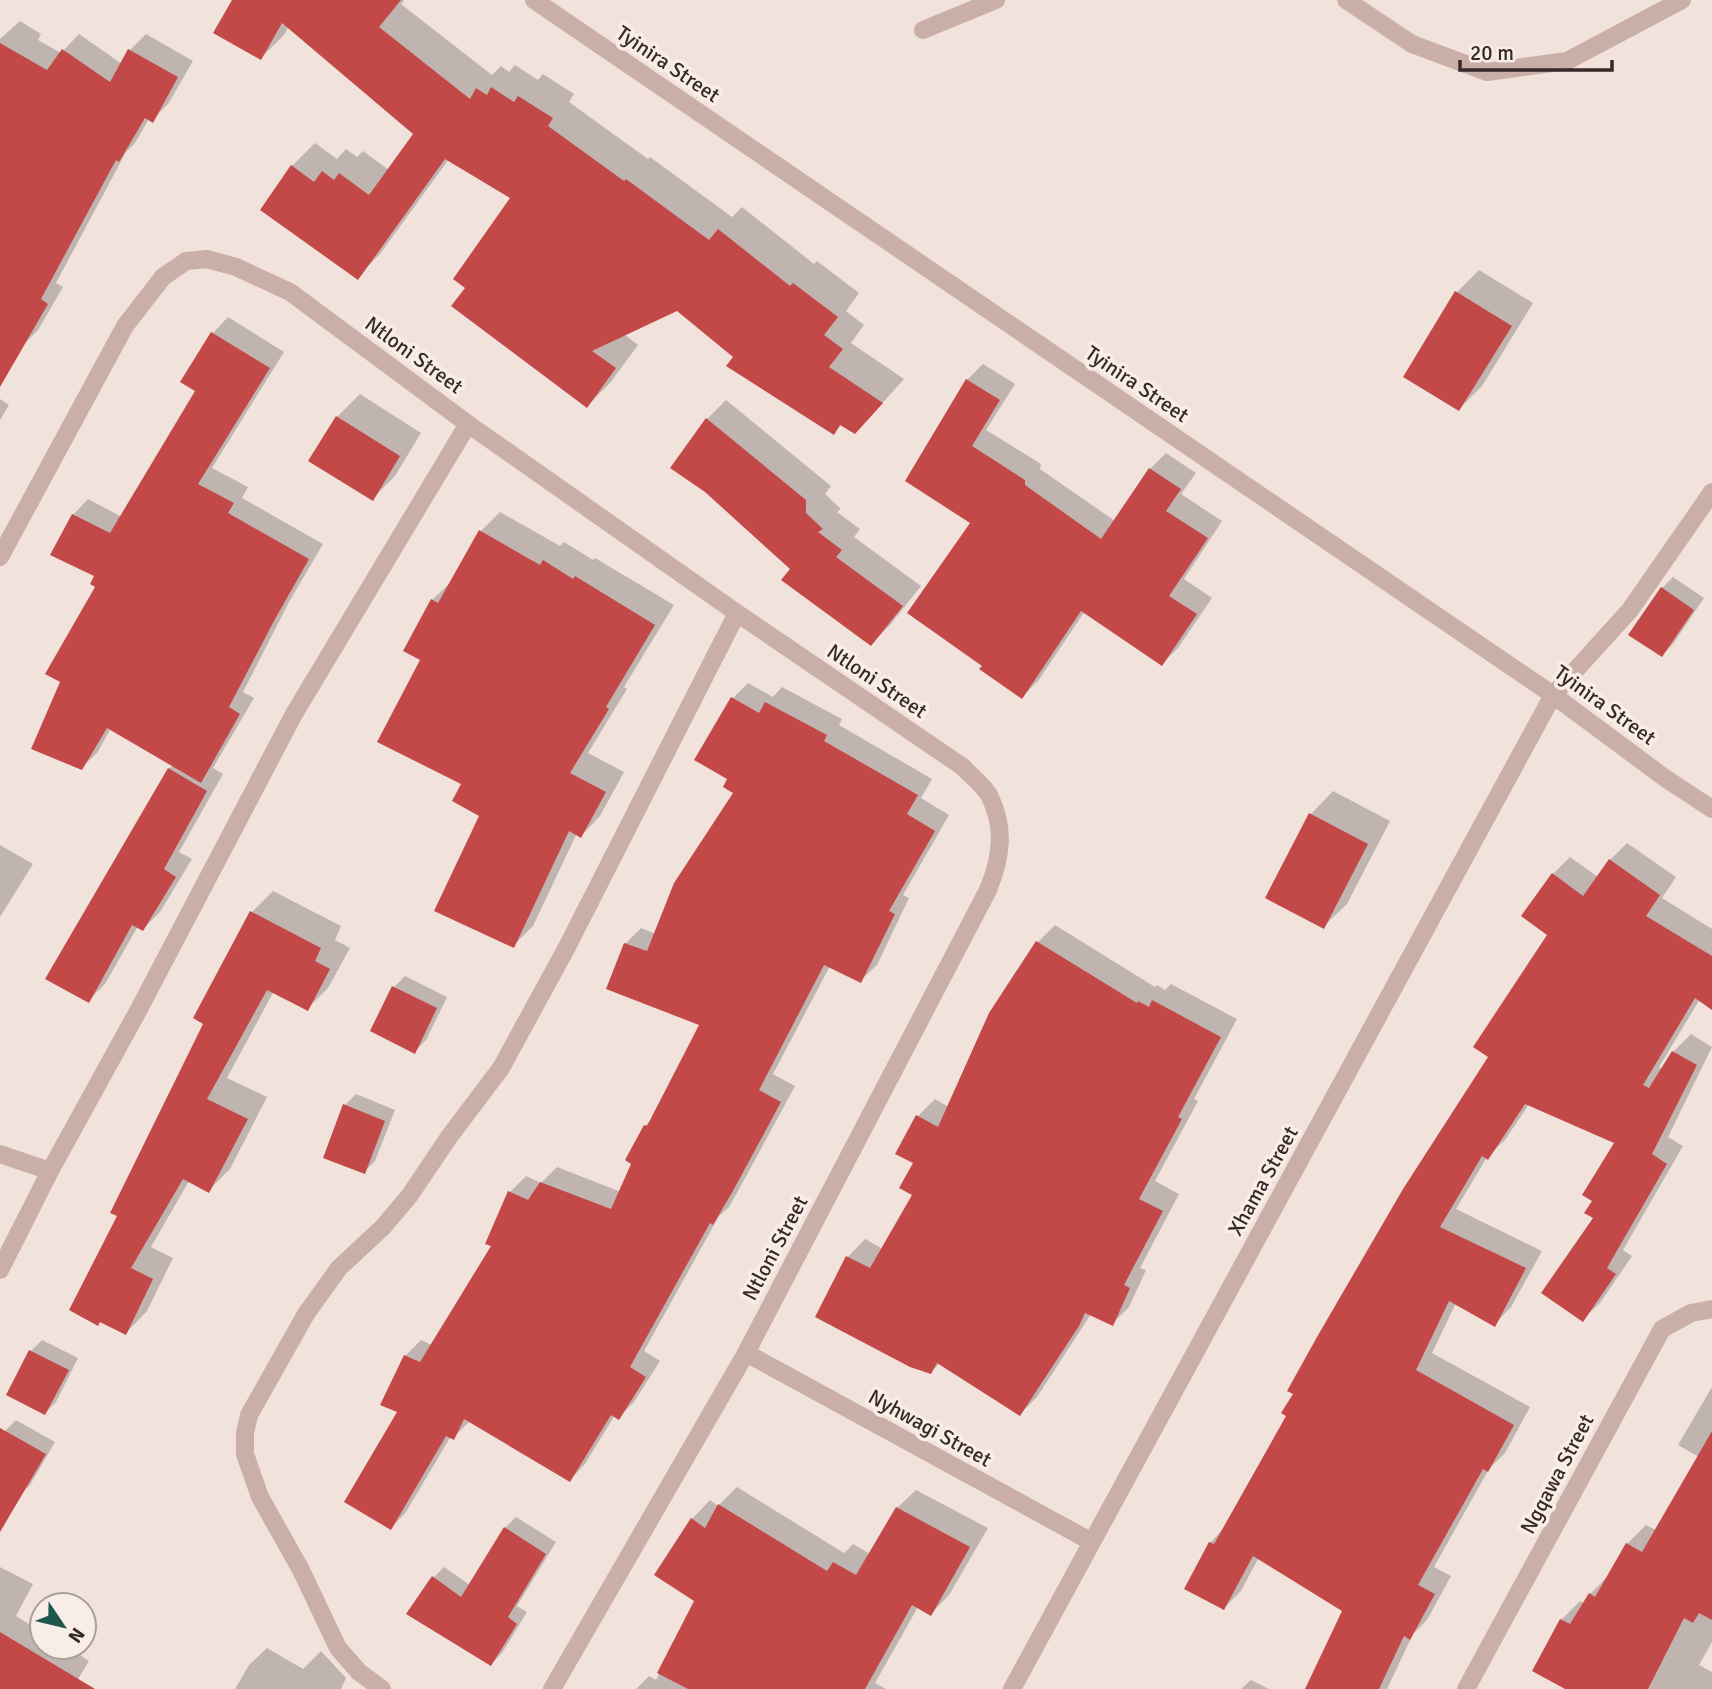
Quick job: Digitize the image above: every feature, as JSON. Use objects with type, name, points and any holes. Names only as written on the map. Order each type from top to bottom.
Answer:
[{"type":"street","name":"Tyinira Street","points":[[534,0],[1553,695],[1665,778],[1712,808]]},
{"type":"street","points":[[922,30],[996,0]]},
{"type":"street","points":[[1346,0],[1412,44],[1488,72],[1567,61],[1682,0]]},
{"type":"street","name":"Ntloni Street","points":[[0,557],[125,326],[163,277],[186,261],[207,259],[236,267],[290,292],[468,424],[737,614],[963,767],[988,794],[999,826],[999,862],[988,890],[746,1353],[552,1689]]},
{"type":"street","points":[[0,1270],[294,714],[468,424]]},
{"type":"street","name":"Xhama Street","points":[[1012,1689],[1553,695],[1630,610],[1712,492]]},
{"type":"street","points":[[382,1689],[359,1672],[338,1648],[318,1611],[301,1570],[260,1497],[244,1454],[249,1415],[306,1314],[339,1268],[383,1227],[410,1195],[501,1068],[567,947],[737,614]]},
{"type":"street","points":[[0,1154],[50,1171]]},
{"type":"street","name":"Ngqawa Street","points":[[1466,1689],[1662,1329],[1691,1313],[1712,1309]]},
{"type":"street","name":"Nyhwagi Street","points":[[746,1353],[1092,1542]]},
{"type":"building","points":[[232,0],[401,0],[379,27],[470,99],[476,88],[487,95],[491,87],[514,102],[518,96],[553,118],[548,126],[709,240],[718,229],[790,286],[793,283],[838,317],[824,335],[843,349],[829,367],[883,403],[855,434],[840,425],[834,435],[726,366],[733,357],[677,311],[592,351],[616,368],[587,408],[451,306],[465,288],[453,279],[510,198],[445,159],[358,280],[260,210],[291,165],[314,182],[322,171],[334,180],[339,173],[369,195],[413,134],[282,23],[261,60],[213,33]]},
{"type":"building","points":[[0,43],[47,70],[62,49],[110,82],[128,49],[178,77],[153,123],[145,118],[119,162],[116,160],[41,299],[48,304],[0,387]]},
{"type":"building","points":[[1455,291],[1512,326],[1459,411],[1403,377]]},
{"type":"building","points":[[211,332],[270,368],[198,484],[234,503],[228,513],[309,559],[229,707],[240,714],[201,783],[107,728],[82,770],[31,749],[60,682],[45,674],[95,587],[90,584],[94,576],[50,555],[72,514],[110,533],[195,391],[180,382]]},
{"type":"building","points":[[966,379],[1000,400],[972,446],[1025,480],[1025,485],[1101,539],[1149,468],[1181,489],[1166,511],[1208,538],[1169,596],[1197,614],[1162,666],[1081,611],[1022,699],[979,669],[982,666],[907,613],[970,523],[905,481]]},
{"type":"building","points":[[336,416],[400,456],[373,501],[308,461]]},
{"type":"building","points":[[706,418],[806,500],[806,513],[823,529],[818,532],[842,550],[836,557],[903,606],[871,646],[781,580],[790,569],[705,492],[670,468]]},
{"type":"building","points":[[479,530],[540,565],[543,560],[573,579],[575,576],[655,625],[570,773],[606,792],[581,838],[569,831],[514,948],[434,911],[479,816],[452,801],[461,784],[377,742],[420,660],[403,651],[431,599],[438,603]]},
{"type":"building","points":[[1661,587],[1694,610],[1662,657],[1628,635]]},
{"type":"building","points":[[731,697],[759,713],[765,702],[827,735],[824,741],[918,795],[907,814],[935,831],[889,911],[895,914],[861,983],[824,965],[759,1090],[781,1102],[734,1189],[713,1225],[710,1223],[630,1367],[646,1377],[619,1420],[611,1415],[570,1482],[464,1419],[454,1440],[446,1436],[391,1530],[344,1502],[397,1412],[380,1405],[404,1355],[420,1362],[491,1246],[485,1244],[508,1191],[528,1200],[540,1182],[611,1209],[631,1164],[625,1160],[644,1125],[647,1126],[699,1025],[606,989],[624,943],[647,951],[674,883],[733,793],[723,787],[727,779],[694,760]]},
{"type":"building","points":[[168,768],[207,791],[164,869],[176,877],[143,931],[132,925],[89,1003],[45,979]]},
{"type":"building","points":[[1309,813],[1368,844],[1324,929],[1265,898]]},
{"type":"building","points":[[1609,859],[1660,895],[1646,916],[1712,956],[1712,1010],[1695,998],[1643,1085],[1649,1088],[1672,1051],[1697,1065],[1652,1154],[1667,1164],[1607,1268],[1616,1274],[1583,1322],[1541,1293],[1593,1218],[1584,1213],[1592,1201],[1582,1195],[1614,1143],[1525,1104],[1488,1160],[1482,1156],[1440,1227],[1526,1268],[1495,1327],[1449,1301],[1416,1370],[1514,1425],[1488,1472],[1483,1469],[1418,1585],[1435,1594],[1410,1640],[1404,1636],[1379,1689],[1305,1689],[1342,1611],[1253,1556],[1224,1610],[1184,1589],[1209,1542],[1214,1544],[1286,1416],[1281,1413],[1293,1394],[1287,1391],[1317,1337],[1403,1189],[1488,1057],[1473,1047],[1547,935],[1521,916],[1552,873],[1583,896]]},
{"type":"building","points":[[250,911],[321,948],[315,961],[330,969],[308,1011],[267,990],[207,1099],[248,1119],[209,1193],[183,1179],[131,1268],[153,1279],[126,1335],[100,1322],[98,1326],[69,1310],[117,1216],[110,1213],[203,1024],[193,1018]]},
{"type":"building","points":[[1036,941],[1137,1003],[1138,1001],[1149,1007],[1152,1000],[1221,1037],[1178,1117],[1182,1119],[1139,1199],[1163,1211],[1124,1285],[1130,1288],[1113,1326],[1085,1313],[1020,1416],[937,1363],[931,1374],[910,1367],[815,1317],[846,1256],[870,1268],[912,1195],[899,1188],[913,1163],[895,1154],[916,1115],[938,1127],[989,1013]]},
{"type":"building","points":[[392,986],[437,1008],[415,1054],[370,1031]]},
{"type":"building","points":[[343,1104],[385,1121],[365,1174],[323,1158]]},
{"type":"building","points":[[29,1350],[69,1370],[45,1415],[6,1395]]},
{"type":"building","points":[[0,1428],[46,1454],[0,1532]]},
{"type":"building","points":[[1712,1431],[1712,1620],[1699,1613],[1693,1623],[1684,1618],[1648,1689],[1565,1689],[1532,1671],[1560,1619],[1570,1624],[1589,1593],[1595,1597],[1626,1543],[1642,1552]]},
{"type":"building","points":[[718,1504],[827,1571],[833,1562],[856,1575],[896,1507],[970,1547],[931,1616],[912,1605],[865,1689],[688,1689],[657,1673],[694,1601],[654,1575],[691,1518],[705,1528]]},
{"type":"building","points":[[504,1527],[546,1554],[508,1617],[517,1624],[491,1666],[406,1614],[432,1576],[461,1597]]},
{"type":"building","points":[[0,1632],[28,1649],[28,1661],[48,1661],[95,1689],[0,1689]]}]
